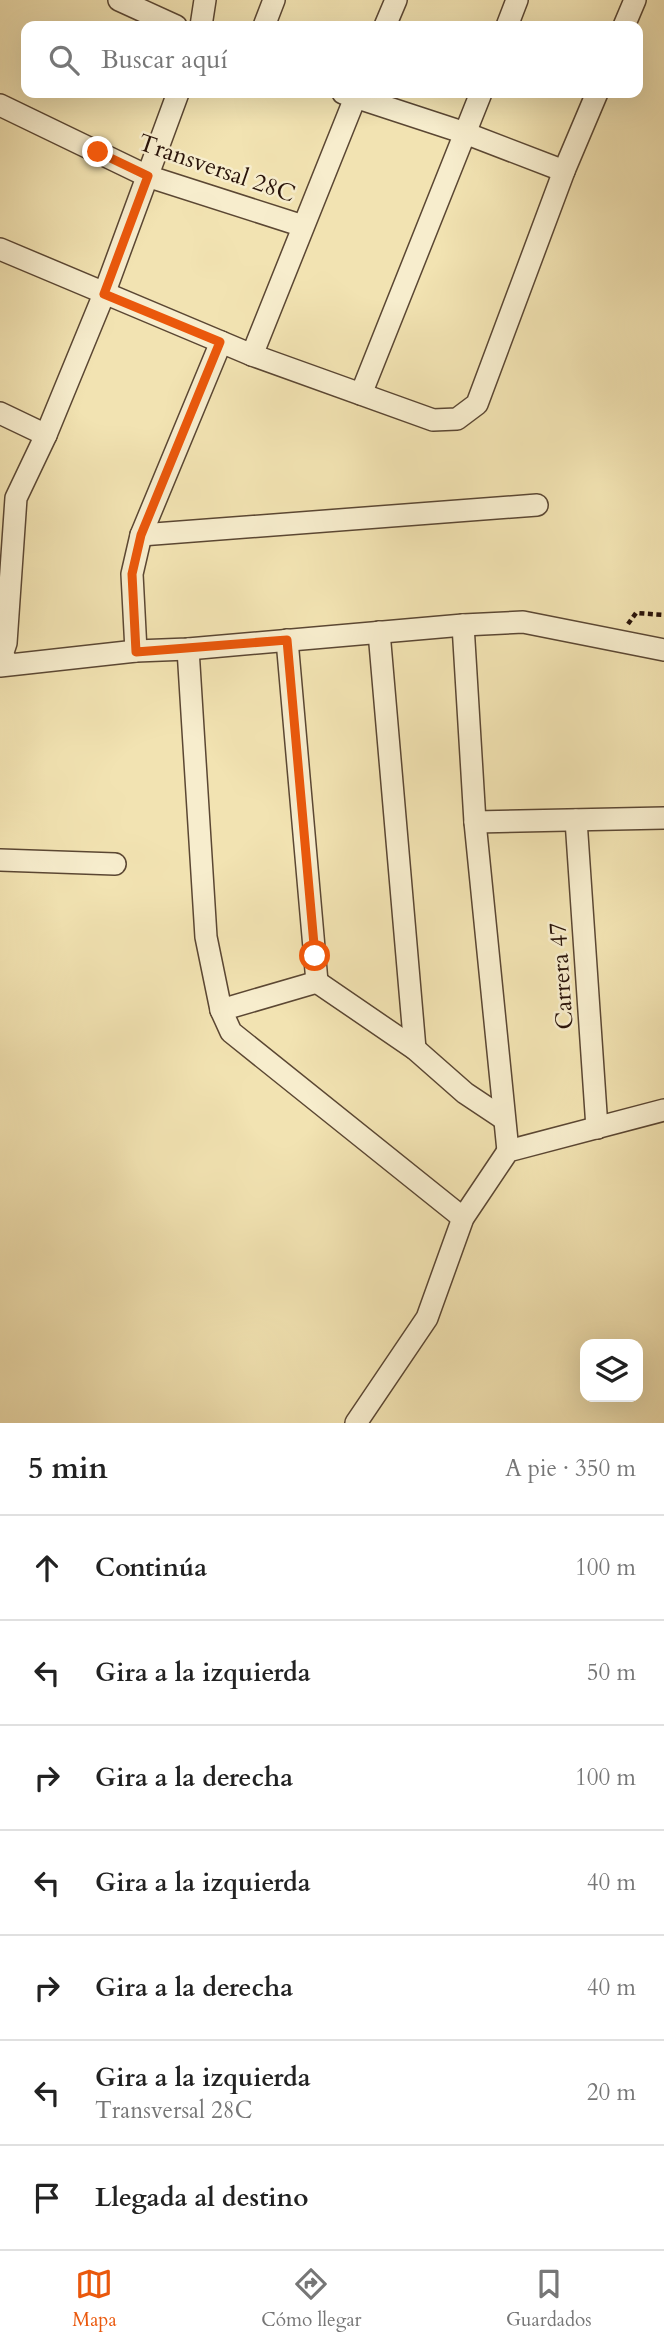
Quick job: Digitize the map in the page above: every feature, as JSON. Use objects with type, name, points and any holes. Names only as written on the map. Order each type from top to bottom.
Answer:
[{"type":"street","points":[[118,0],[165,21]]},
{"type":"street","points":[[202,21],[205,0]]},
{"type":"street","points":[[266,21],[274,0]]},
{"type":"street","points":[[387,21],[396,0]]},
{"type":"street","points":[[509,21],[517,0]]},
{"type":"street","points":[[626,21],[635,0]]},
{"type":"street","points":[[176,98],[104,294],[46,435],[16,498],[6,559],[6,643],[3,660],[188,649],[523,622],[664,650]]},
{"type":"street","points":[[252,355],[350,98]]},
{"type":"street","points":[[363,98],[564,170]]},
{"type":"street","points":[[361,394],[479,98]]},
{"type":"street","points":[[0,249],[252,355],[433,420],[457,419],[477,404],[564,170],[595,98]]},
{"type":"street","name":"Transversal 28C","points":[[0,105],[148,176],[303,226]]},
{"type":"street","points":[[136,652],[132,574],[141,535],[220,342]]},
{"type":"street","points":[[0,413],[46,435]]},
{"type":"street","points":[[141,535],[537,505]]},
{"type":"street","points":[[356,1423],[427,1318],[463,1218],[508,1151],[475,822],[463,625]]},
{"type":"street","points":[[379,632],[415,1049]]},
{"type":"street","points":[[287,640],[317,982]]},
{"type":"street","points":[[188,649],[206,937],[221,1010],[231,1032],[463,1218]]},
{"type":"street","points":[[475,822],[664,818]]},
{"type":"street","name":"Carrera 47","points":[[576,820],[597,1128]]},
{"type":"street","points":[[0,860],[115,864]]},
{"type":"street","points":[[317,982],[415,1049],[465,1093],[504,1119]]},
{"type":"street","points":[[221,1010],[317,982]]},
{"type":"street","points":[[508,1151],[664,1110]]},
{"type":"route","points":[[98,152],[148,176],[104,294],[220,342],[141,535],[132,574],[136,652],[287,640],[315,956]]}]
